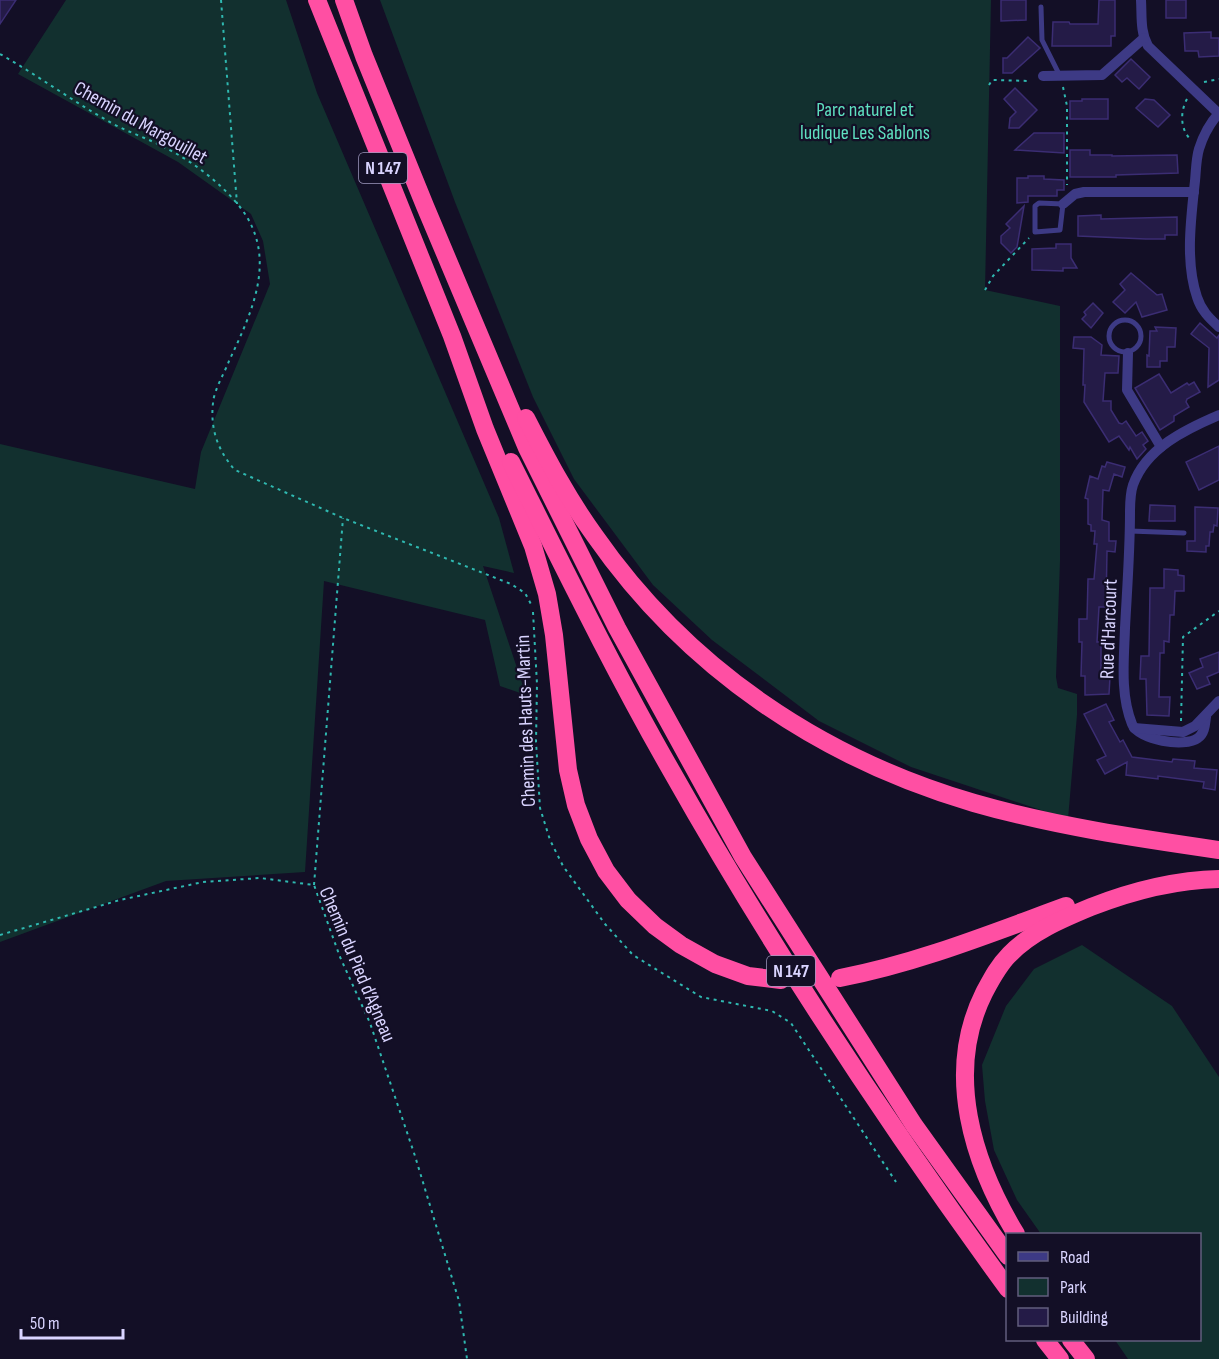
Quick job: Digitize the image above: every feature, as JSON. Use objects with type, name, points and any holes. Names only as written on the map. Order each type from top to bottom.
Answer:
[{"type":"highway","name":"N 147","points":[[317,0],[452,336],[557,555],[665,760],[817,1012],[946,1204],[1006,1286]]},
{"type":"highway","name":"N 147","points":[[344,0],[364,56],[474,324],[527,448],[574,544],[684,752],[743,857],[908,1115],[1006,1253]]},
{"type":"highway","points":[[474,324],[505,377],[555,473],[595,536],[636,588],[676,632],[717,669],[762,704],[807,733],[858,759],[972,803],[1088,830],[1219,850]]},
{"type":"highway","points":[[452,336],[485,429],[533,546],[547,594],[554,635],[568,770],[576,805],[589,839],[606,870],[628,900],[655,926],[681,945],[715,964],[748,976],[781,980]]},
{"type":"highway","points":[[840,978],[920,958],[1124,886],[1159,877],[1219,870]]},
{"type":"highway","points":[[1015,1233],[998,1204],[982,1167],[971,1131],[965,1093],[966,1052],[970,1029],[979,1003],[994,975],[1009,955],[1062,919],[1104,902],[1149,888],[1195,879],[1219,879]]},
{"type":"highway","points":[[1046,1341],[1059,1359]]},
{"type":"highway","points":[[1072,1341],[1086,1359]]},
{"type":"highway","points":[[1085,1341],[1097,1359]]},
{"type":"street","points":[[1141,0],[1144,39],[1155,55],[1219,114],[1208,127],[1199,149],[1191,247],[1196,291],[1204,311],[1219,327]]},
{"type":"street","points":[[1043,76],[1102,75],[1144,39]]},
{"type":"street","points":[[1067,200],[1084,192],[1194,192]]},
{"type":"street","points":[[1128,353],[1127,390],[1161,447]]},
{"type":"street","name":"Rue d'Harcourt","points":[[1134,728],[1123,683],[1133,485],[1141,470],[1161,447],[1182,432],[1219,415]]},
{"type":"street","points":[[1134,728],[1180,733],[1192,728],[1206,717],[1219,701]]},
{"type":"street","points":[[1134,728],[1146,737],[1189,742],[1203,733],[1206,717]]},
{"type":"lane","points":[[1041,7],[1042,40],[1060,76]]},
{"type":"lane","points":[[1067,200],[1060,230],[1035,232],[1035,205],[1067,200]]},
{"type":"lane","points":[[1118,321],[1136,323],[1141,330],[1137,348],[1128,353],[1117,349],[1109,342],[1109,331],[1118,321]]},
{"type":"lane","points":[[1130,531],[1184,533]]},
{"type":"path","points":[[221,0],[237,204]]},
{"type":"path","name":"Chemin du Margouillet","points":[[0,54],[78,104],[126,131],[162,146],[197,167],[237,204],[254,234],[261,263],[258,292],[249,319],[212,402],[214,433],[223,456],[235,470],[329,513]]},
{"type":"path","points":[[989,85],[992,80],[1030,81],[1043,76]]},
{"type":"path","points":[[1060,76],[1067,106],[1067,200]]},
{"type":"path","points":[[1199,149],[1187,137],[1182,121],[1182,110],[1186,100],[1194,91],[1207,81],[1219,79]]},
{"type":"path","points":[[985,290],[993,276],[1035,232]]},
{"type":"path","name":"Chemin des Hauts-Martin","points":[[329,513],[511,584],[525,593],[532,605],[534,623],[537,684],[536,742],[540,808],[550,840],[563,866],[605,924],[633,955],[701,998],[772,1011],[791,1023],[896,1182]]},
{"type":"path","points":[[314,885],[343,518]]},
{"type":"path","points":[[1180,733],[1183,637],[1219,611]]},
{"type":"path","name":"Chemin du Pied d’Agneau","points":[[0,935],[120,900],[203,882],[260,878],[314,885],[340,957],[370,1023],[415,1156],[459,1301],[467,1359]]},
{"type":"green space","points":[[66,0],[286,0],[317,93],[499,518],[514,573],[483,566],[526,695],[500,686],[485,620],[324,581],[305,872],[166,881],[0,942],[0,444],[195,489],[201,452],[270,284],[263,241],[251,214],[178,162],[18,74]]},
{"type":"green space","name":"Parc naturel et ludique Les Sablons","points":[[380,0],[991,0],[985,290],[1060,306],[1060,561],[1056,677],[1058,688],[1077,694],[1068,819],[911,767],[819,721],[712,640],[653,585],[574,479],[533,397],[455,202]]},
{"type":"green space","points":[[1082,945],[1172,1006],[1219,1077],[1219,1359],[1128,1359],[1116,1341],[1201,1341],[1201,1233],[1040,1233],[1017,1200],[994,1150],[985,1101],[982,1065],[1006,1006],[1034,969]]},
{"type":"building","points":[[0,0],[16,0],[0,24]]},
{"type":"building","points":[[1001,0],[1026,0],[1026,20],[1001,21]]},
{"type":"building","points":[[1099,0],[1115,0],[1115,36],[1111,36],[1111,46],[1052,46],[1053,22],[1098,24]]},
{"type":"building","points":[[1166,0],[1186,0],[1186,18],[1166,18]]},
{"type":"building","points":[[1211,32],[1211,38],[1219,38],[1219,56],[1199,57],[1198,51],[1185,51],[1184,33]]},
{"type":"building","points":[[1028,37],[1040,48],[1012,73],[1003,73],[1003,58],[1007,58]]},
{"type":"building","points":[[1131,59],[1150,77],[1139,89],[1127,78],[1122,82],[1115,75]]},
{"type":"building","points":[[1015,88],[1037,110],[1019,128],[1009,128],[1010,118],[1016,112],[1004,99]]},
{"type":"building","points":[[1082,99],[1108,99],[1108,119],[1070,119],[1070,101],[1082,101]]},
{"type":"building","points":[[1145,99],[1154,100],[1170,115],[1158,127],[1136,108]]},
{"type":"building","points":[[1034,133],[1064,133],[1064,153],[1015,150]]},
{"type":"building","points":[[1070,150],[1090,150],[1090,155],[1177,155],[1178,173],[1070,177]]},
{"type":"building","points":[[1028,176],[1064,180],[1064,190],[1057,190],[1057,196],[1028,196],[1028,202],[1017,203],[1017,178],[1028,178]]},
{"type":"building","points":[[1024,206],[1017,247],[1011,253],[1001,243],[1001,236],[1010,228],[1006,224]]},
{"type":"building","points":[[1101,215],[1101,219],[1177,217],[1177,235],[1165,235],[1165,239],[1078,236],[1078,216]]},
{"type":"building","points":[[1056,244],[1071,244],[1071,258],[1077,268],[1063,268],[1063,271],[1032,270],[1032,249],[1056,248]]},
{"type":"building","points":[[1131,273],[1157,295],[1162,294],[1167,310],[1142,317],[1136,302],[1125,313],[1113,302],[1125,290],[1120,284]]},
{"type":"building","points":[[1093,303],[1103,313],[1091,328],[1082,319],[1086,315],[1084,312]]},
{"type":"building","points":[[1200,323],[1217,338],[1219,335],[1219,380],[1208,387],[1209,348],[1191,334]]},
{"type":"building","points":[[1155,327],[1176,328],[1175,347],[1167,347],[1167,361],[1160,361],[1160,367],[1147,367],[1150,331],[1157,331]]},
{"type":"building","points":[[1074,337],[1091,337],[1102,345],[1101,355],[1119,356],[1118,373],[1105,373],[1103,401],[1111,401],[1111,410],[1119,423],[1126,421],[1136,436],[1142,432],[1148,441],[1143,445],[1146,449],[1137,459],[1130,447],[1129,450],[1119,436],[1109,442],[1084,402],[1084,349],[1073,348]]},
{"type":"building","points":[[1159,374],[1171,393],[1187,383],[1189,385],[1194,382],[1200,392],[1187,399],[1189,407],[1174,416],[1174,421],[1160,430],[1135,388]]},
{"type":"building","points":[[1219,446],[1219,480],[1199,490],[1186,462]]},
{"type":"building","points":[[1107,462],[1125,467],[1122,477],[1114,474],[1109,491],[1103,490],[1102,520],[1109,522],[1109,541],[1116,541],[1115,552],[1107,551],[1106,607],[1099,607],[1097,642],[1101,642],[1101,677],[1110,677],[1109,694],[1085,695],[1085,676],[1081,676],[1082,642],[1079,642],[1079,619],[1087,619],[1088,579],[1094,579],[1097,544],[1094,544],[1095,531],[1091,531],[1091,525],[1088,524],[1088,499],[1085,498],[1090,476],[1098,479],[1102,466],[1105,467]]},
{"type":"building","points":[[1150,505],[1175,506],[1175,521],[1149,521]]},
{"type":"building","points":[[1195,507],[1218,508],[1217,526],[1214,525],[1213,532],[1210,532],[1206,552],[1187,551],[1187,541],[1195,541]]},
{"type":"building","points":[[1164,569],[1178,570],[1178,575],[1184,576],[1184,591],[1175,591],[1174,615],[1170,615],[1169,642],[1164,641],[1164,653],[1160,653],[1159,697],[1170,697],[1169,716],[1147,715],[1146,679],[1140,679],[1141,656],[1149,656],[1150,588],[1164,588]]},
{"type":"building","points":[[1219,652],[1219,672],[1207,677],[1210,684],[1197,689],[1189,673],[1203,667],[1200,659]]},
{"type":"building","points":[[1106,704],[1114,720],[1109,722],[1120,742],[1123,740],[1132,757],[1172,762],[1173,759],[1195,761],[1194,768],[1217,770],[1215,790],[1203,788],[1204,782],[1158,776],[1158,779],[1126,775],[1127,762],[1105,774],[1097,760],[1106,756],[1084,714]]}]
